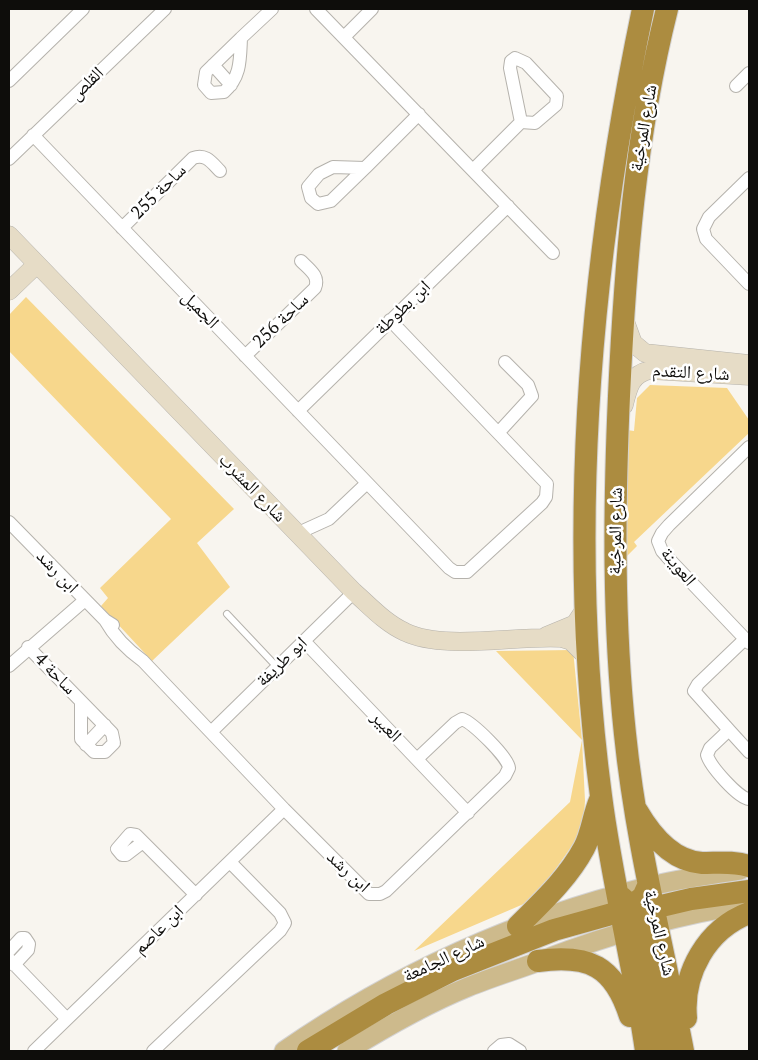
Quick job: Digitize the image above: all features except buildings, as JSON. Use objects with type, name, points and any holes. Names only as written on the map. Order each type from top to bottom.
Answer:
[{"type":"highway","name":"شارع المرخية","points":[[643,9],[628,80],[607,208],[592,350],[586,427],[585,609],[601,797],[684,1051]]},
{"type":"highway","name":"شارع المرخية","points":[[652,1049],[637,909],[634,806],[625,735],[616,622],[618,433],[623,312],[633,194],[649,93],[667,9]]},
{"type":"highway","points":[[592,350],[599,377],[601,610],[608,722],[617,802],[637,909]]},
{"type":"highway","points":[[518,926],[545,899],[576,860],[584,847],[601,797]]},
{"type":"highway","points":[[634,806],[653,836],[685,858],[699,862],[729,862],[749,867]]},
{"type":"highway","points":[[308,1051],[386,1004],[453,970],[554,930],[637,909],[749,890]]},
{"type":"highway","points":[[684,1051],[687,1031],[686,999],[693,968],[704,948],[718,932],[749,913]]},
{"type":"highway","points":[[538,961],[556,958],[574,960],[588,963],[605,973],[624,997],[633,1024],[652,1049]]},
{"type":"main road","points":[[637,909],[749,867]]},
{"type":"main road","points":[[637,909],[749,904]]},
{"type":"main road","name":"شارع الجامعة","points":[[284,1051],[388,986],[458,951],[518,926],[637,909]]},
{"type":"main road","name":"شارع الجامعة","points":[[348,1051],[432,1003],[468,987],[538,961],[637,909]]},
{"type":"street","points":[[9,81],[83,9]]},
{"type":"street","name":"القلص","points":[[9,159],[165,9]]},
{"type":"street","points":[[241,38],[239,70],[232,85],[218,94],[206,90],[203,78],[213,65],[241,38],[272,9]]},
{"type":"street","points":[[316,9],[553,253]]},
{"type":"street","points":[[344,37],[372,9]]},
{"type":"street","points":[[515,58],[526,63],[557,96],[556,105],[540,120],[532,124],[521,122],[510,68],[511,61],[515,58]]},
{"type":"street","points":[[213,65],[232,85]]},
{"type":"street","points":[[736,86],[749,74]]},
{"type":"street","points":[[365,168],[419,114]]},
{"type":"street","points":[[473,170],[521,122]]},
{"type":"street","name":"الجميل","points":[[33,136],[449,568],[455,572],[467,572],[542,503],[548,490],[542,478],[390,320]]},
{"type":"street","name":"ساحة 255","points":[[122,228],[193,158],[200,156],[207,158],[220,171]]},
{"type":"street","points":[[749,178],[709,216],[703,229],[706,239],[749,284]]},
{"type":"street","name":"ابن بطوطة","points":[[298,411],[508,206]]},
{"type":"street","name":"شارع المشرب","points":[[9,235],[296,534],[354,592],[394,627],[420,637],[454,641],[561,638],[571,641],[588,658]]},
{"type":"street","name":"ساحة 256","points":[[245,356],[315,288],[316,276],[301,261]]},
{"type":"street","points":[[9,291],[36,264]]},
{"type":"street","name":"شارع التقدم","points":[[623,312],[633,343],[645,353],[749,364]]},
{"type":"street","points":[[498,432],[532,396],[528,385],[505,362]]},
{"type":"street","name":"شارع التقدم","points":[[618,433],[629,384],[644,371],[749,376]]},
{"type":"street","name":"العوينة","points":[[747,641],[662,551],[658,541],[662,532],[749,447]]},
{"type":"street","points":[[296,534],[329,519],[367,483]]},
{"type":"street","name":"ابن رشد","points":[[9,522],[84,600],[139,651],[144,660],[211,732],[363,890],[375,895],[386,891],[508,772],[508,763],[505,758],[472,724],[462,719],[455,723],[417,759]]},
{"type":"street","name":"ابو طريفة","points":[[211,732],[354,592]]},
{"type":"street","points":[[9,666],[28,647],[84,600]]},
{"type":"street","name":"شارع المشرب","points":[[544,637],[575,624],[585,609]]},
{"type":"street","name":"العبير","points":[[304,641],[468,812]]},
{"type":"street","points":[[747,641],[698,684],[694,691],[749,752]]},
{"type":"street","name":"ساحة 4","points":[[28,647],[105,726]]},
{"type":"street","name":"ساحة 4","points":[[81,702],[80,736],[86,745]]},
{"type":"street","points":[[105,726],[114,737],[110,748],[99,753],[86,745],[105,726]]},
{"type":"street","points":[[729,730],[708,751],[708,758],[741,797],[749,799]]},
{"type":"street","name":"ابن عاصم","points":[[34,1051],[284,809]]},
{"type":"street","points":[[143,842],[196,895]]},
{"type":"street","points":[[153,1051],[280,931],[285,923],[280,913],[230,862]]},
{"type":"street","points":[[9,951],[21,938],[25,938],[29,944],[28,950],[12,962],[67,1019]]},
{"type":"street","points":[[494,1051],[502,1045],[509,1044],[520,1051]]},
{"type":"lane","points":[[227,614],[278,667]]},
{"type":"shaded area","points":[[26,297],[234,509],[197,543],[230,587],[152,661],[101,606],[108,598],[100,588],[171,519],[9,351],[9,315]]},
{"type":"shaded area","points":[[650,385],[727,388],[749,420],[749,433],[634,542],[637,546],[624,559],[627,430],[634,431],[637,398]]},
{"type":"shaded area","points":[[573,650],[582,740],[496,651]]},
{"type":"shaded area","points":[[582,740],[585,801],[583,830],[541,890],[526,903],[414,951],[570,802]]}]
